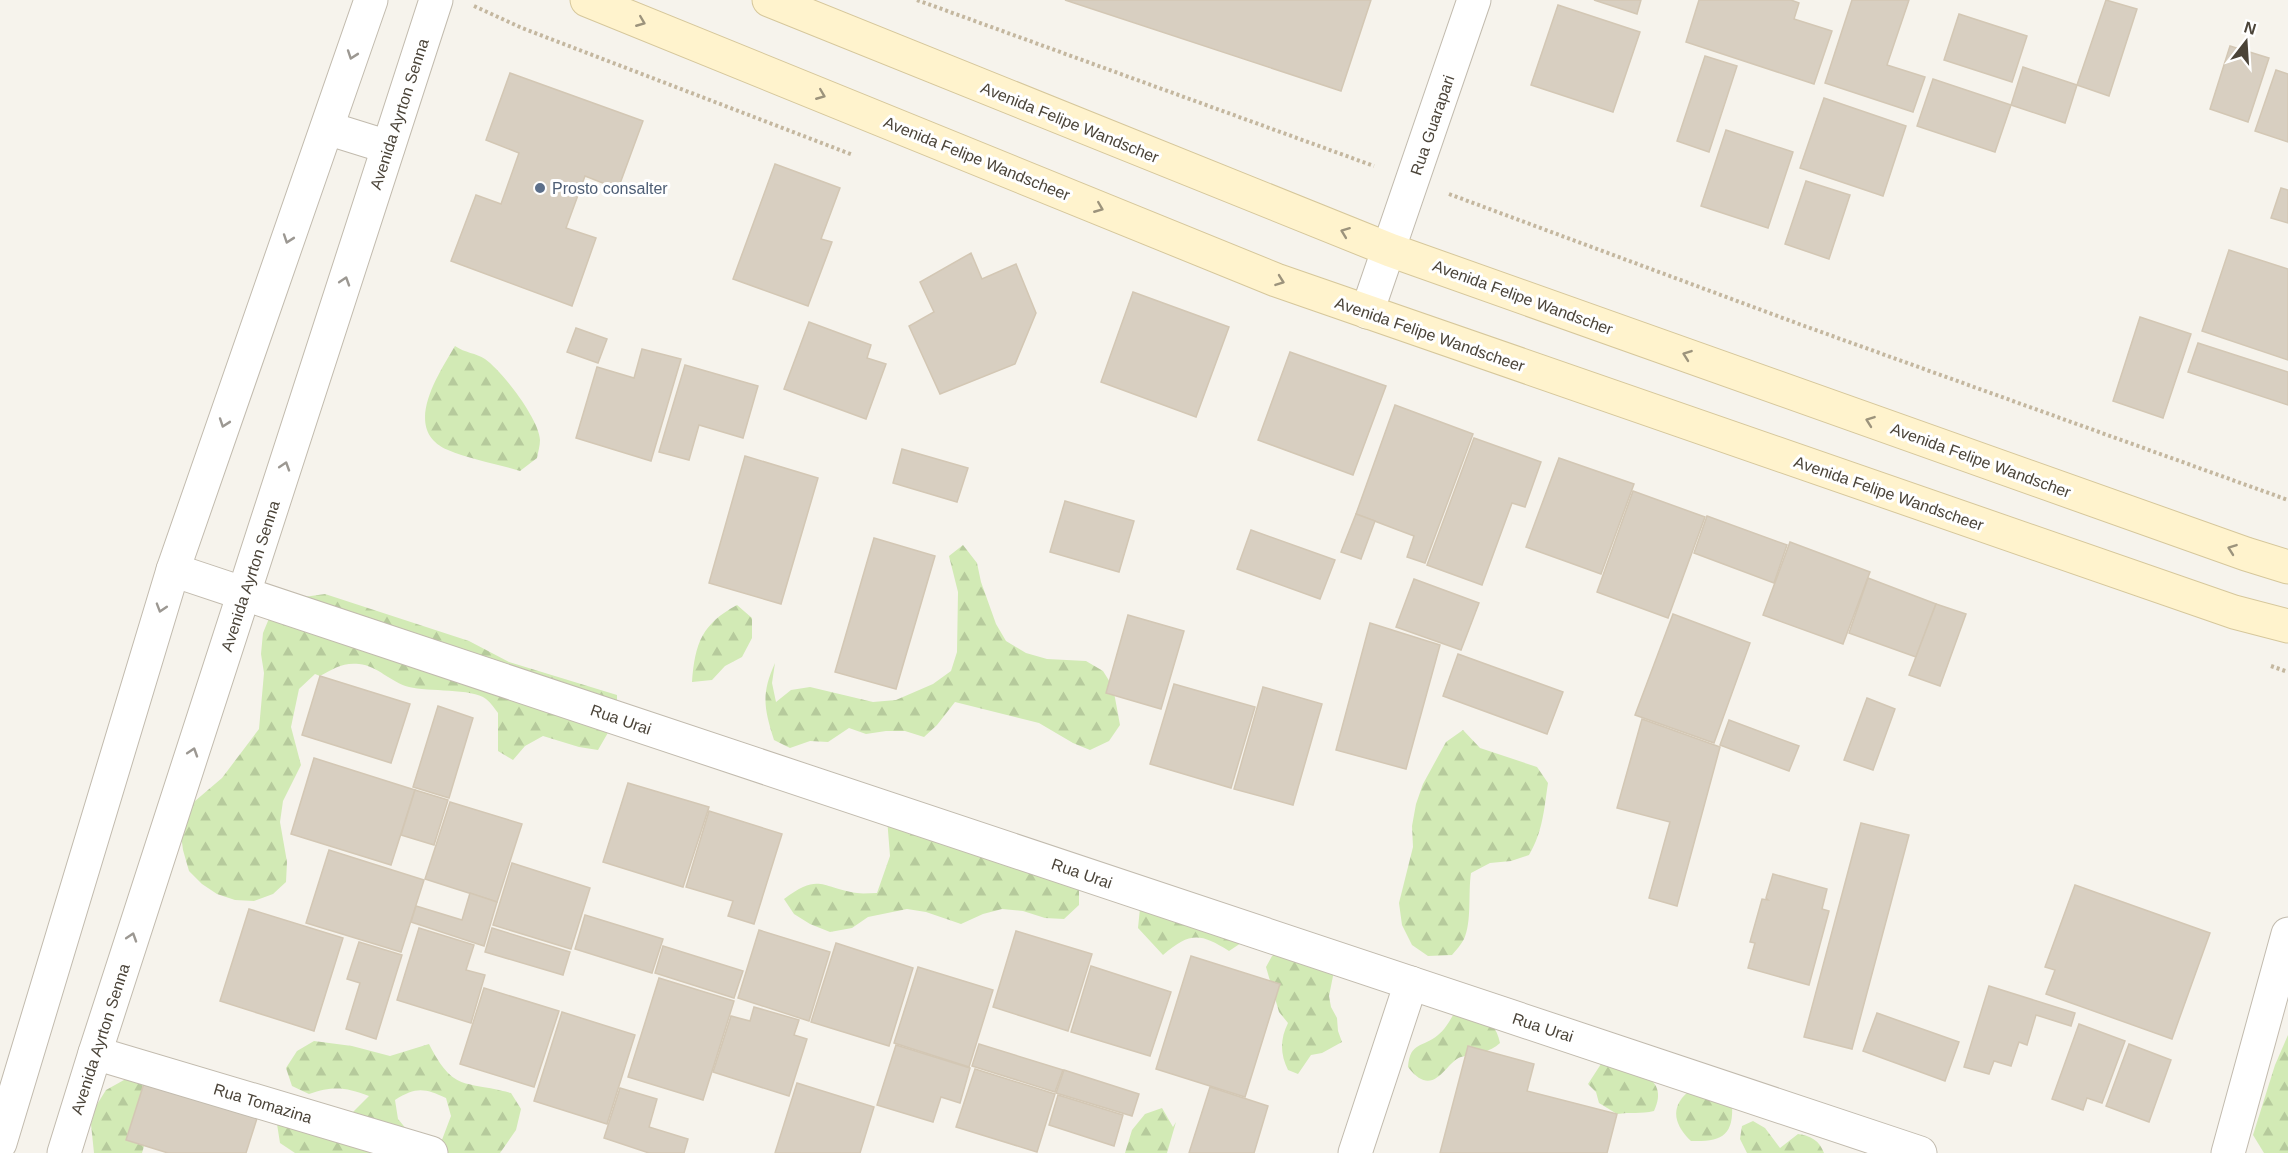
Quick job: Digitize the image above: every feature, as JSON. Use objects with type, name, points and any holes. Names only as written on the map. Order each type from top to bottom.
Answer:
[{"type":"main road","name":"Avenida Felipe Wandscheer","points":[[586,0],[1276,280],[2234,612],[2288,626]]},
{"type":"main road","name":"Avenida Felipe Wandscher","points":[[769,0],[1390,250],[2288,567]]},
{"type":"street","points":[[0,1143],[172,570],[371,0]]},
{"type":"street","name":"Avenida Ayrton Senna","points":[[64,1153],[436,0]]},
{"type":"street","name":"Rua Guarapari","points":[[1367,312],[1474,0]]},
{"type":"street","points":[[327,128],[388,147]]},
{"type":"street","name":"Rua Urai","points":[[172,570],[245,592],[1920,1153]]},
{"type":"street","points":[[2228,1153],[2288,934]]},
{"type":"street","points":[[1355,1153],[1412,983]]},
{"type":"street","name":"Rua Tomazina","points":[[95,1053],[431,1153]]},
{"type":"path","points":[[917,0],[1799,324],[2288,500]]},
{"type":"green space","points":[[455,346],[482,357],[492,365],[510,384],[527,408],[540,440],[537,458],[520,471],[448,450],[434,441],[427,429],[425,416],[433,386]]},
{"type":"green space","points":[[963,545],[977,563],[981,582],[996,624],[1006,641],[1026,653],[1047,659],[1086,661],[1103,671],[1113,687],[1120,725],[1109,741],[1090,750],[1039,723],[955,702],[924,737],[905,731],[866,734],[849,728],[828,742],[810,741],[790,748],[774,740],[766,710],[766,693],[775,663],[772,683],[776,702],[791,690],[810,687],[873,702],[896,700],[933,684],[951,671],[957,652],[958,592],[949,556]]},
{"type":"green space","points":[[325,594],[469,641],[509,662],[617,695],[617,717],[598,750],[543,736],[525,746],[513,760],[498,751],[498,713],[488,701],[479,696],[471,693],[409,687],[366,665],[359,664],[343,665],[320,676],[315,674],[299,689],[291,727],[301,765],[283,801],[280,822],[287,862],[286,882],[273,894],[254,901],[235,900],[217,894],[189,871],[180,827],[188,807],[222,778],[259,729],[264,673],[261,654],[263,633],[270,616],[304,597]]},
{"type":"green space","points":[[737,605],[752,618],[752,638],[742,657],[725,666],[712,680],[692,682],[695,656],[702,636],[708,627]]},
{"type":"green space","points":[[1463,730],[1480,748],[1537,767],[1548,783],[1544,811],[1540,829],[1529,855],[1511,861],[1490,863],[1471,873],[1468,924],[1464,939],[1452,955],[1428,956],[1412,945],[1402,925],[1399,903],[1413,847],[1412,826],[1416,804],[1423,784],[1446,742]]},
{"type":"green space","points":[[923,806],[942,809],[1079,886],[1079,905],[1064,919],[1045,918],[1023,911],[1002,909],[983,914],[961,924],[926,912],[907,909],[868,917],[852,928],[830,932],[794,914],[784,899],[813,884],[857,893],[877,893],[890,856],[887,818]]},
{"type":"green space","points":[[1140,908],[1244,941],[1229,951],[1202,938],[1188,939],[1172,947],[1163,955],[1138,928]]},
{"type":"green space","points":[[1282,949],[1334,971],[1329,996],[1342,1042],[1322,1053],[1311,1055],[1298,1074],[1288,1070],[1284,1058],[1282,1041],[1288,1023],[1279,1012],[1266,967],[1272,956]]},
{"type":"green space","points":[[1458,1007],[1490,1023],[1500,1043],[1487,1051],[1455,1060],[1432,1080],[1417,1077],[1408,1067],[1411,1053],[1441,1032]]},
{"type":"green space","points":[[2288,1035],[2288,1153],[2264,1153],[2253,1135],[2275,1065]]},
{"type":"green space","points":[[314,1041],[352,1046],[390,1056],[429,1044],[438,1060],[454,1078],[471,1085],[511,1093],[521,1109],[516,1130],[500,1153],[437,1153],[451,1116],[446,1098],[420,1090],[395,1100],[398,1119],[412,1136],[413,1153],[295,1153],[280,1143],[277,1124],[332,1110],[353,1112],[369,1096],[339,1089],[309,1094],[292,1086],[286,1068],[297,1051]]},
{"type":"green space","points":[[1601,1064],[1634,1070],[1652,1081],[1657,1089],[1658,1099],[1654,1111],[1617,1114],[1599,1103],[1596,1092],[1588,1084]]},
{"type":"green space","points":[[146,1077],[152,1119],[142,1153],[94,1153],[91,1124],[96,1106],[106,1090],[124,1080]]},
{"type":"green space","points":[[1688,1092],[1732,1104],[1731,1123],[1724,1135],[1710,1140],[1691,1141],[1685,1135],[1678,1123],[1676,1111],[1678,1104]]},
{"type":"green space","points":[[1162,1108],[1173,1127],[1176,1122],[1167,1153],[1125,1153],[1132,1130],[1145,1114]]},
{"type":"green space","points":[[1753,1121],[1765,1128],[1780,1148],[1798,1134],[1814,1139],[1824,1153],[1747,1153],[1740,1139],[1742,1126]]},
{"type":"building","points":[[1065,0],[1371,0],[1341,91]]},
{"type":"building","points":[[1594,0],[1641,0],[1637,14]]},
{"type":"building","points":[[1699,0],[1791,0],[1799,3],[1794,19],[1832,31],[1814,84],[1686,42]]},
{"type":"building","points":[[1852,0],[1909,0],[1887,65],[1925,77],[1913,112],[1825,83]]},
{"type":"building","points":[[2106,0],[2137,9],[2109,96],[2077,85]]},
{"type":"building","points":[[1558,5],[1640,32],[1613,112],[1531,85]]},
{"type":"building","points":[[1959,14],[2027,36],[2012,82],[1944,60]]},
{"type":"building","points":[[2230,46],[2269,58],[2248,122],[2210,109]]},
{"type":"building","points":[[1705,56],[1737,66],[1709,152],[1677,141]]},
{"type":"building","points":[[2023,67],[2077,85],[2065,123],[2011,105]]},
{"type":"building","points":[[2276,70],[2288,74],[2288,142],[2255,131]]},
{"type":"building","points":[[510,73],[643,121],[618,189],[585,176],[566,228],[596,238],[572,306],[451,261],[476,195],[501,204],[519,153],[486,140]]},
{"type":"building","points":[[1933,79],[2011,105],[1995,152],[1917,126]]},
{"type":"building","points":[[1824,98],[1906,126],[1883,196],[1800,168]]},
{"type":"building","points":[[1726,130],[1793,152],[1768,228],[1701,206]]},
{"type":"building","points":[[775,164],[840,188],[821,239],[832,242],[808,306],[733,279]]},
{"type":"building","points":[[1806,181],[1850,195],[1829,259],[1785,244]]},
{"type":"building","points":[[2281,188],[2288,190],[2288,223],[2271,218]]},
{"type":"building","points":[[2229,250],[2288,269],[2288,360],[2202,331]]},
{"type":"building","points":[[971,253],[982,279],[1016,264],[1036,313],[1015,364],[940,394],[909,326],[934,312],[920,282]]},
{"type":"building","points":[[1133,292],[1229,327],[1196,417],[1101,382]]},
{"type":"building","points":[[2140,317],[2191,334],[2163,418],[2113,401]]},
{"type":"building","points":[[809,322],[871,345],[867,358],[886,364],[866,419],[784,389]]},
{"type":"building","points":[[576,328],[607,339],[598,363],[567,352]]},
{"type":"building","points":[[2198,343],[2288,372],[2288,405],[2188,372]]},
{"type":"building","points":[[642,349],[681,359],[651,461],[576,438],[597,367],[634,378]]},
{"type":"building","points":[[1290,352],[1386,386],[1353,475],[1258,440]]},
{"type":"building","points":[[685,365],[758,386],[743,438],[699,425],[689,460],[659,452]]},
{"type":"building","points":[[1395,405],[1473,434],[1425,563],[1407,557],[1414,536],[1356,514]]},
{"type":"building","points":[[1474,438],[1541,462],[1525,507],[1512,503],[1482,585],[1427,565]]},
{"type":"building","points":[[902,449],[968,468],[957,502],[893,483]]},
{"type":"building","points":[[745,456],[818,478],[781,604],[709,583]]},
{"type":"building","points":[[1559,458],[1634,484],[1601,574],[1526,547]]},
{"type":"building","points":[[1633,491],[1705,517],[1668,618],[1597,592]]},
{"type":"building","points":[[1065,501],[1134,521],[1119,572],[1050,552]]},
{"type":"building","points":[[1356,514],[1375,521],[1361,559],[1341,552]]},
{"type":"building","points":[[1707,516],[1787,545],[1774,583],[1694,553]]},
{"type":"building","points":[[1251,530],[1335,560],[1320,599],[1237,569]]},
{"type":"building","points":[[874,538],[935,556],[896,689],[835,672]]},
{"type":"building","points":[[1790,542],[1870,572],[1843,644],[1763,615]]},
{"type":"building","points":[[1868,578],[1936,604],[1916,657],[1849,633]]},
{"type":"building","points":[[1414,579],[1479,603],[1461,650],[1396,627]]},
{"type":"building","points":[[1936,604],[1966,614],[1940,686],[1909,675]]},
{"type":"building","points":[[1673,614],[1750,643],[1714,743],[1635,715]]},
{"type":"building","points":[[1128,615],[1184,631],[1161,709],[1106,693]]},
{"type":"building","points":[[1370,623],[1440,645],[1406,769],[1336,750]]},
{"type":"building","points":[[1458,654],[1563,692],[1547,734],[1443,696]]},
{"type":"building","points":[[320,676],[410,704],[391,763],[302,735]]},
{"type":"building","points":[[1174,684],[1255,707],[1231,788],[1150,764]]},
{"type":"building","points":[[1263,687],[1322,704],[1293,805],[1234,789]]},
{"type":"building","points":[[1867,698],[1895,709],[1873,770],[1844,760]]},
{"type":"building","points":[[438,706],[473,718],[449,798],[413,787]]},
{"type":"building","points":[[1642,719],[1720,747],[1677,906],[1649,898],[1670,822],[1617,808]]},
{"type":"building","points":[[1729,720],[1799,746],[1789,771],[1720,745]]},
{"type":"building","points":[[314,758],[415,790],[391,865],[291,834]]},
{"type":"building","points":[[628,783],[709,807],[683,887],[603,862]]},
{"type":"building","points":[[415,790],[448,800],[434,845],[401,835]]},
{"type":"building","points":[[450,802],[522,824],[497,902],[425,879]]},
{"type":"building","points":[[709,811],[782,834],[754,924],[728,916],[733,901],[686,887]]},
{"type":"building","points":[[1861,823],[1909,835],[1852,1049],[1804,1037]]},
{"type":"building","points":[[329,850],[424,880],[401,952],[306,923]]},
{"type":"building","points":[[512,863],[590,888],[571,949],[493,925]]},
{"type":"building","points":[[1773,874],[1827,889],[1822,909],[1829,911],[1809,985],[1748,968],[1755,943],[1750,942],[1762,899],[1768,900],[1766,898]]},
{"type":"building","points":[[2075,885],[2210,933],[2172,1039],[2046,994],[2055,970],[2045,967]]},
{"type":"building","points":[[470,893],[497,902],[484,946],[411,922],[416,906],[462,920]]},
{"type":"building","points":[[249,909],[343,938],[314,1031],[220,1001]]},
{"type":"building","points":[[585,915],[663,939],[652,973],[575,949]]},
{"type":"building","points":[[419,928],[474,945],[466,970],[485,975],[471,1023],[397,1000]]},
{"type":"building","points":[[492,928],[570,952],[563,975],[485,952]]},
{"type":"building","points":[[759,930],[830,952],[809,1021],[738,998]]},
{"type":"building","points":[[1016,931],[1092,954],[1068,1031],[993,1007]]},
{"type":"building","points":[[359,942],[402,955],[376,1039],[346,1029],[360,983],[347,979]]},
{"type":"building","points":[[836,943],[913,968],[889,1046],[811,1022]]},
{"type":"building","points":[[663,946],[743,971],[734,998],[655,973]]},
{"type":"building","points":[[1191,956],[1280,984],[1245,1097],[1156,1069]]},
{"type":"building","points":[[1091,966],[1171,992],[1150,1056],[1071,1032]]},
{"type":"building","points":[[918,967],[993,990],[969,1067],[894,1043]]},
{"type":"building","points":[[659,978],[734,1001],[703,1100],[628,1077]]},
{"type":"building","points":[[1989,986],[2075,1013],[2071,1026],[2036,1015],[2027,1045],[2019,1042],[2011,1066],[1994,1061],[1989,1074],[1964,1067]]},
{"type":"building","points":[[484,988],[559,1011],[534,1087],[460,1064]]},
{"type":"building","points":[[754,1007],[799,1020],[794,1035],[807,1039],[789,1096],[713,1072],[731,1016],[750,1021]]},
{"type":"building","points":[[562,1012],[635,1035],[607,1124],[534,1101]]},
{"type":"building","points":[[1877,1013],[1959,1042],[1945,1081],[1863,1051]]},
{"type":"building","points":[[2079,1024],[2125,1041],[2102,1103],[2087,1098],[2083,1110],[2052,1099]]},
{"type":"building","points":[[979,1044],[1063,1070],[1055,1092],[972,1066]]},
{"type":"building","points":[[2129,1044],[2171,1060],[2149,1122],[2106,1106]]},
{"type":"building","points":[[896,1045],[970,1068],[960,1103],[941,1097],[933,1122],[877,1105]]},
{"type":"building","points":[[1468,1046],[1534,1064],[1527,1091],[1617,1114],[1607,1153],[1440,1153]]},
{"type":"building","points":[[975,1069],[1055,1094],[1037,1152],[956,1127]]},
{"type":"building","points":[[1064,1070],[1139,1094],[1132,1116],[1056,1093]]},
{"type":"building","points":[[146,1077],[259,1112],[246,1153],[168,1153],[126,1140]]},
{"type":"building","points":[[797,1083],[874,1107],[860,1153],[775,1153]]},
{"type":"building","points":[[1210,1087],[1268,1106],[1254,1153],[1189,1153]]},
{"type":"building","points":[[620,1088],[657,1099],[649,1127],[688,1139],[684,1153],[649,1153],[604,1138]]},
{"type":"building","points":[[1058,1095],[1123,1115],[1114,1146],[1049,1125]]},
{"type":"place","name":"Prosto consalter","points":[[540,188]]}]
